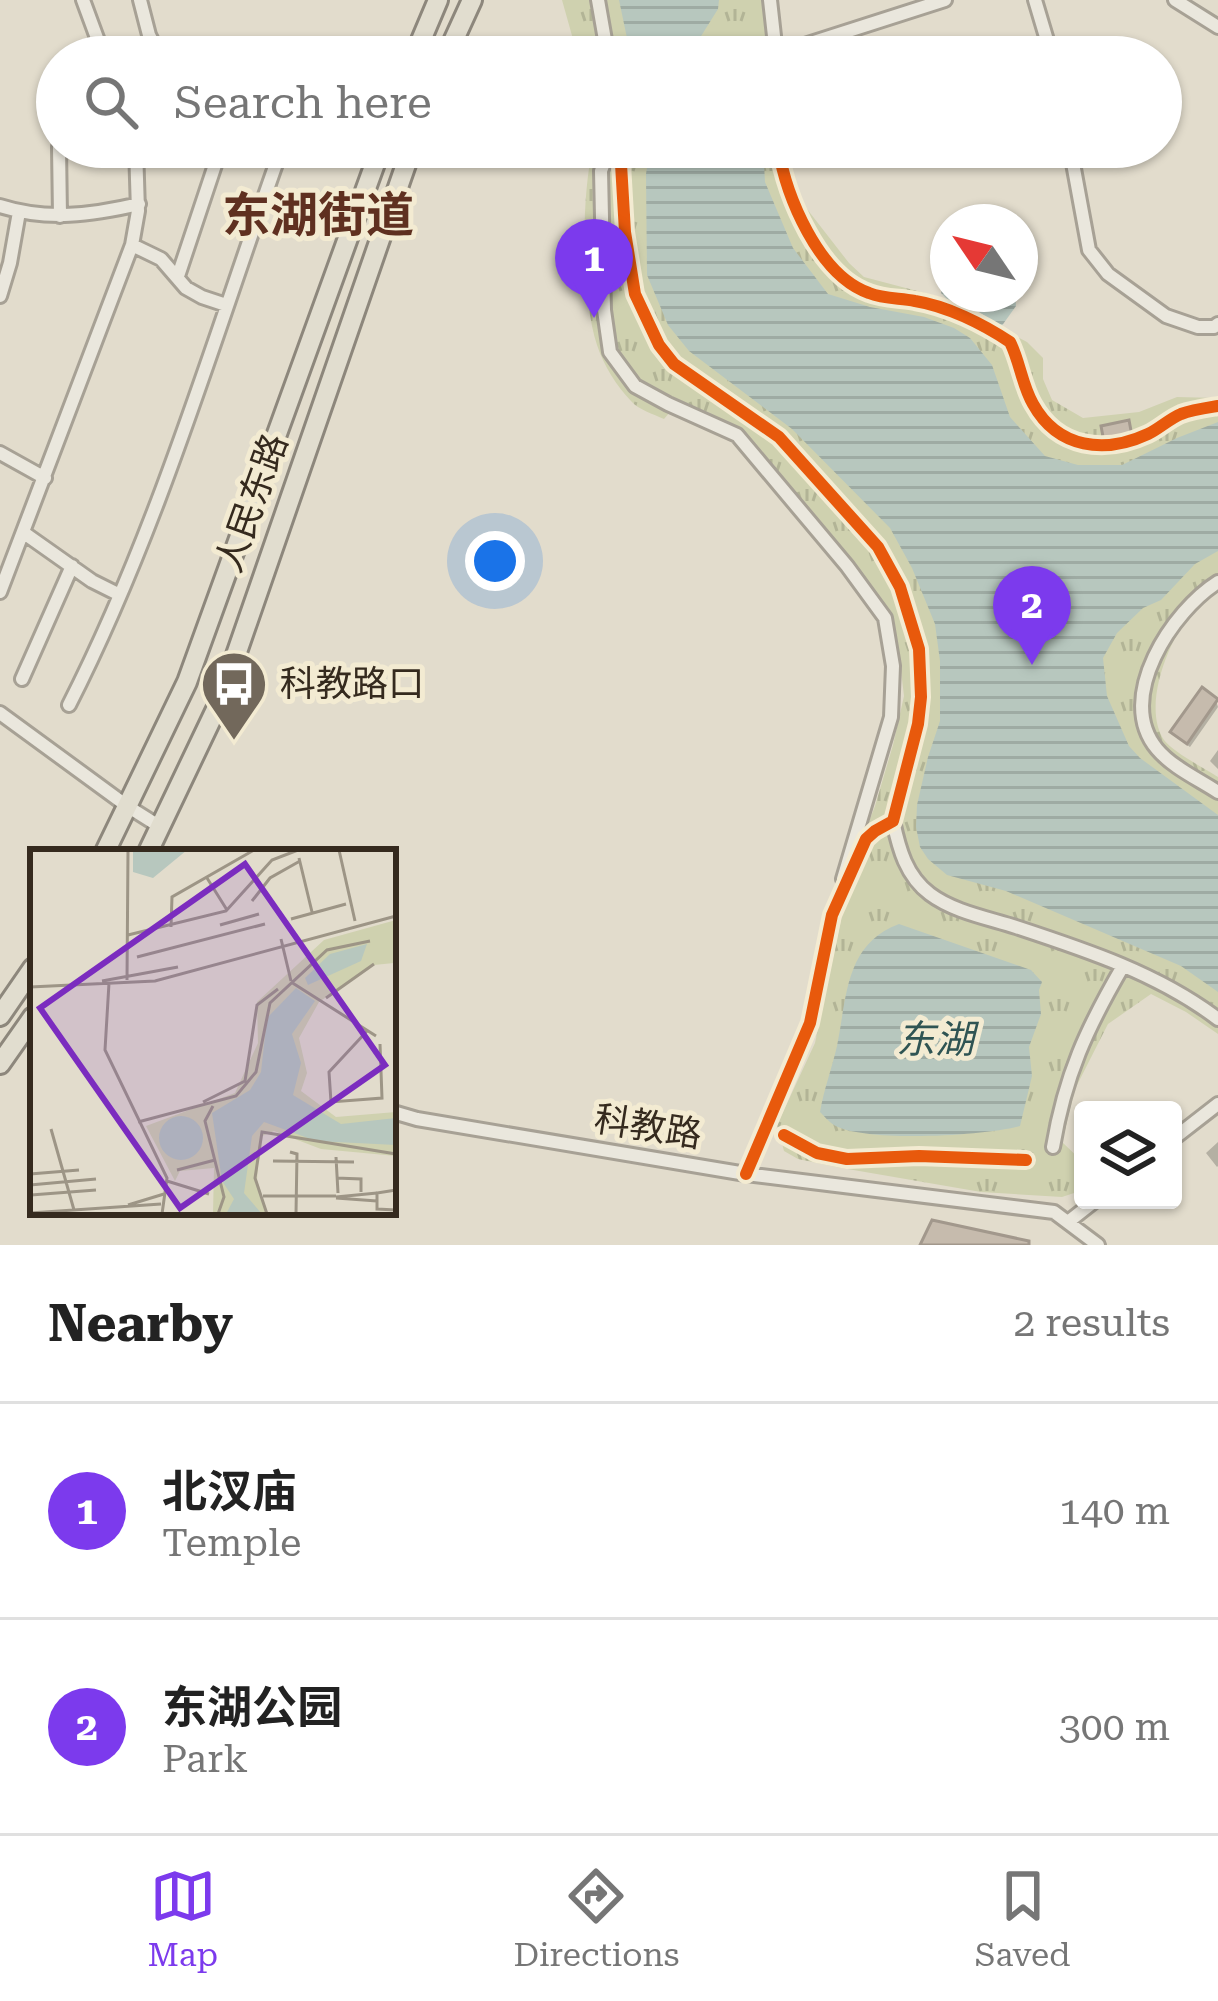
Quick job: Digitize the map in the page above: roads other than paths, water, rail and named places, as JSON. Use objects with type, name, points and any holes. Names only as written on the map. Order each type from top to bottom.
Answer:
[{"type":"main road","points":[[423,36],[438,0]]},
{"type":"main road","points":[[456,36],[472,0]]},
{"type":"main road","name":"人民东路","points":[[106,849],[187,682],[373,168]]},
{"type":"main road","name":"人民东路","points":[[150,849],[220,701],[405,168]]},
{"type":"main road","points":[[0,1016],[30,972]]},
{"type":"main road","points":[[0,1064],[30,1021]]},
{"type":"street","points":[[83,0],[96,36]]},
{"type":"street","points":[[140,0],[150,36]]},
{"type":"street","points":[[598,0],[604,36]]},
{"type":"street","points":[[770,0],[771,36]]},
{"type":"street","points":[[831,36],[945,0]]},
{"type":"street","points":[[1035,0],[1046,36]]},
{"type":"street","points":[[1175,0],[1218,27]]},
{"type":"street","points":[[59,168],[60,216]]},
{"type":"street","points":[[0,592],[132,244],[139,204],[137,168]]},
{"type":"street","points":[[178,276],[214,168]]},
{"type":"street","points":[[69,705],[120,595],[275,168]]},
{"type":"street","points":[[602,168],[604,310],[610,352],[635,386],[737,435],[885,618],[893,666],[891,717],[832,915],[810,1023],[746,1174]]},
{"type":"street","points":[[621,168],[635,294],[659,345],[674,364],[778,437],[878,547],[900,587],[919,649],[921,698],[893,821],[908,870],[932,896],[959,909],[1089,951],[1189,998],[1218,1019]]},
{"type":"street","points":[[1074,168],[1089,250],[1108,274],[1166,316],[1198,326],[1218,325]]},
{"type":"street","points":[[0,206],[80,216],[139,204]]},
{"type":"street","points":[[0,296],[19,212]]},
{"type":"street","points":[[132,244],[161,259],[186,288],[226,305]]},
{"type":"street","points":[[0,452],[45,478]]},
{"type":"street","points":[[24,533],[120,595]]},
{"type":"street","points":[[22,679],[72,566]]},
{"type":"street","points":[[1218,583],[1179,616],[1154,659],[1141,696],[1143,722],[1155,748],[1218,792]]},
{"type":"street","points":[[0,713],[162,828]]},
{"type":"street","points":[[832,915],[866,839],[893,821]]},
{"type":"street","points":[[1052,1147],[1071,1069],[1123,966]]},
{"type":"street","points":[[1182,1132],[1218,1104]]},
{"type":"street","name":"科教路","points":[[396,1113],[746,1174],[1054,1212],[1098,1245]]},
{"type":"street","points":[[1068,1222],[1085,1209]]},
{"type":"water","points":[[619,0],[719,0],[701,36],[627,36]]},
{"type":"water","points":[[647,168],[764,168],[765,182],[793,248],[828,294],[924,317],[970,338],[992,365],[1010,417],[1045,456],[1078,465],[1122,465],[1218,422],[1218,551],[1195,564],[1161,600],[1143,608],[1117,633],[1103,658],[1107,696],[1129,746],[1218,815],[1218,992],[1181,966],[1006,891],[947,875],[928,859],[920,847],[917,805],[940,721],[940,661],[935,624],[912,568],[890,528],[792,429],[689,351],[668,325],[647,275]]},
{"type":"water","points":[[979,312],[1012,312],[1001,327]]},
{"type":"water","name":"东湖","points":[[899,924],[1031,970],[1042,982],[1041,1014],[1029,1047],[1032,1076],[1020,1126],[954,1135],[897,1136],[849,1131],[820,1112],[858,958],[881,933]]},
{"type":"place","name":"北汊庙","points":[[594,318]]},
{"type":"place","name":"东湖公园","points":[[1032,665]]},
{"type":"place","name":"科教路口","points":[[234,743]]},
{"type":"district","name":"东湖街道","points":[[318,216]]}]
